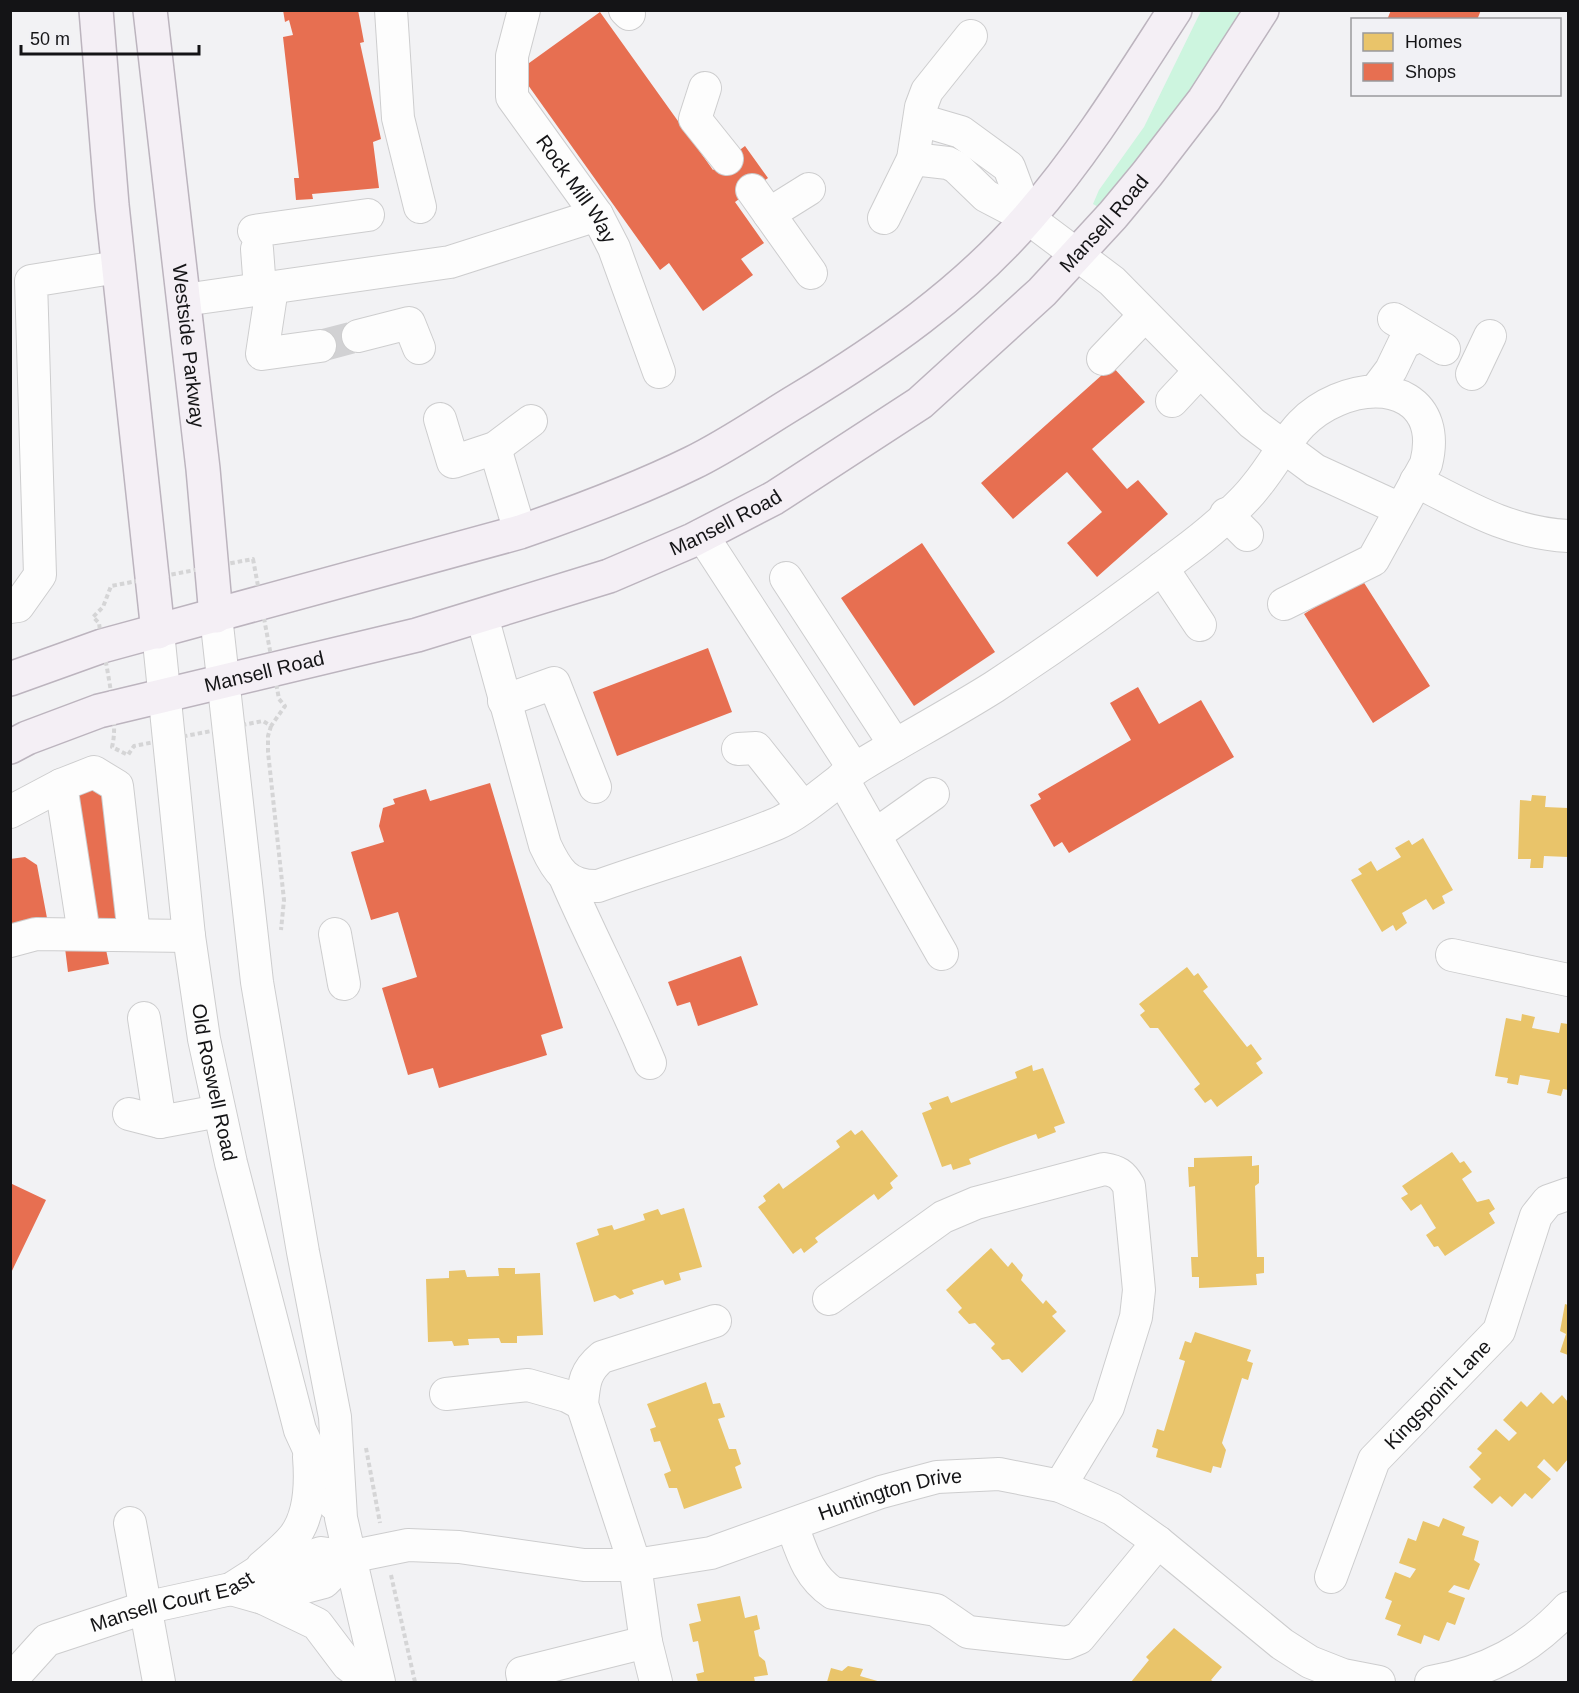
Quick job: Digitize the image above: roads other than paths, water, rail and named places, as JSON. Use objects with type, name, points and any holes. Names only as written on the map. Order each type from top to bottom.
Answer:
[{"type":"main road","points":[[96,10],[118,267],[158,632]]},
{"type":"main road","name":"Westside Parkway","points":[[150,10],[184,300],[216,616]]},
{"type":"main road","points":[[10,679],[102,646],[520,532],[572,514],[693,463],[842,374],[921,319],[977,269],[1028,218],[1108,113],[1175,10]]},
{"type":"main road","name":"Mansell Road","points":[[10,747],[27,738],[99,711],[164,693],[417,635],[609,576],[702,536],[774,498],[920,403],[1042,292],[1147,174],[1204,100],[1262,10]]},
{"type":"street","points":[[391,10],[398,118],[420,207],[430,186]]},
{"type":"street","name":"Rock Mill Way","points":[[524,11],[512,56],[512,97],[597,215],[614,248],[659,372]]},
{"type":"street","points":[[884,218],[914,159],[927,91],[971,36]]},
{"type":"street","points":[[705,88],[695,119],[727,159]]},
{"type":"street","points":[[920,120],[961,132],[1010,167],[1028,218]]},
{"type":"street","points":[[914,159],[948,163],[956,167],[986,196],[1028,218],[1078,254],[1112,281],[1252,423],[1315,470],[1400,509]]},
{"type":"street","points":[[809,189],[760,202],[811,273]]},
{"type":"street","points":[[320,346],[262,354],[266,288],[256,240],[368,215]]},
{"type":"street","points":[[184,300],[450,261],[597,215]]},
{"type":"street","points":[[10,607],[18,606],[40,575],[21,281],[118,267]]},
{"type":"street","points":[[1103,359],[1145,315]]},
{"type":"street","points":[[1394,319],[1432,342]]},
{"type":"street","points":[[358,336],[409,323],[419,348]]},
{"type":"street","points":[[1472,374],[1490,336]]},
{"type":"street","points":[[1376,390],[1391,369],[1404,342],[1432,342]]},
{"type":"street","points":[[1407,400],[1409,377],[1420,350],[1432,342]]},
{"type":"street","points":[[1172,401],[1200,371]]},
{"type":"street","points":[[565,877],[574,884],[598,886],[779,823],[848,773],[992,688],[1081,628],[1161,568],[1237,525],[1255,488],[1294,429],[1318,410],[1354,394],[1376,390],[1392,393],[1407,400],[1425,418],[1430,433],[1426,464],[1372,560],[1284,604]]},
{"type":"street","points":[[440,419],[453,462],[495,448],[531,421]]},
{"type":"street","points":[[495,448],[520,532]]},
{"type":"street","points":[[1416,481],[1514,528],[1533,534],[1569,536]]},
{"type":"street","points":[[702,536],[848,773],[875,835],[942,954]]},
{"type":"street","points":[[1161,568],[1200,625]]},
{"type":"street","points":[[786,578],[895,745]]},
{"type":"street","name":"Westside Parkway","points":[[216,616],[221,680]]},
{"type":"street","points":[[482,616],[541,834],[550,856],[565,877],[589,932],[621,994],[650,1063]]},
{"type":"street","name":"Old Roswell Road","points":[[158,632],[189,936],[204,1039],[219,1111],[300,1430],[341,1518]]},
{"type":"street","name":"Old Roswell Road","points":[[221,680],[257,982],[301,1240],[335,1417],[341,1518],[379,1683]]},
{"type":"street","points":[[504,700],[554,683],[595,787]]},
{"type":"street","points":[[738,749],[756,748],[802,806]]},
{"type":"street","points":[[10,812],[61,785],[94,772],[117,786],[134,934]]},
{"type":"street","points":[[61,785],[84,934]]},
{"type":"street","points":[[875,835],[933,794]]},
{"type":"street","points":[[10,942],[36,934],[189,936]]},
{"type":"street","points":[[335,934],[344,984]]},
{"type":"street","points":[[1452,955],[1569,980]]},
{"type":"street","points":[[144,1018],[160,1122]]},
{"type":"street","points":[[129,1114],[160,1122],[219,1111]]},
{"type":"street","points":[[829,1299],[943,1217],[976,1203],[1104,1169],[1116,1171],[1124,1177],[1129,1186],[1139,1290],[1136,1317],[1108,1407],[1060,1486]]},
{"type":"street","name":"Kingspoint Lane","points":[[1331,1577],[1374,1460],[1499,1331],[1536,1216],[1548,1201],[1569,1194]]},
{"type":"street","points":[[656,1683],[646,1642],[635,1565],[582,1404],[584,1378],[591,1366],[602,1357],[715,1321]]},
{"type":"street","points":[[446,1394],[528,1385],[567,1396],[582,1404]]},
{"type":"street","points":[[308,1447],[310,1478],[303,1518],[294,1537],[260,1585],[316,1624],[348,1665],[371,1683]]},
{"type":"street","name":"Huntington Drive","points":[[349,1557],[408,1545],[459,1547],[584,1565],[635,1565],[711,1553],[881,1491],[938,1477],[999,1474],[1060,1486],[1112,1509],[1158,1542],[1282,1644],[1342,1679],[1379,1683]]},
{"type":"street","points":[[130,1524],[159,1683]]},
{"type":"street","points":[[792,1525],[808,1569],[819,1584],[833,1593],[936,1610],[968,1632],[1067,1643],[1079,1638],[1158,1542]]},
{"type":"street","name":"Mansell Court East","points":[[10,1681],[47,1640],[144,1608],[260,1585],[321,1553],[349,1557]]},
{"type":"street","points":[[1431,1683],[1505,1673],[1569,1608]]},
{"type":"street","points":[[524,1683],[522,1673],[646,1642]]},
{"type":"tunnel","points":[[320,346],[358,336]]}]
